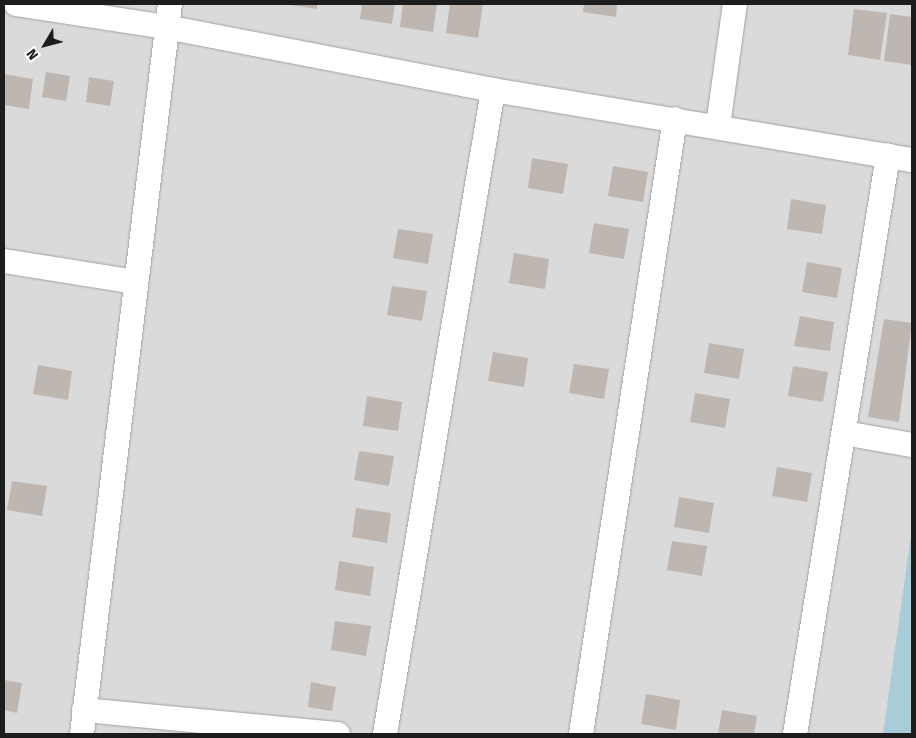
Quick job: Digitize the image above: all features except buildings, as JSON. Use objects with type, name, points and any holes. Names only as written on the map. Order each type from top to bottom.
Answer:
[{"type":"street","points":[[16,4],[168,15],[493,90],[718,126],[912,160]]},
{"type":"street","points":[[718,126],[735,4]]},
{"type":"street","points":[[82,734],[168,15]]},
{"type":"street","points":[[385,734],[493,90]]},
{"type":"street","points":[[581,734],[675,119]]},
{"type":"street","points":[[795,734],[888,155]]},
{"type":"street","points":[[4,261],[135,282]]},
{"type":"street","points":[[844,433],[912,444]]},
{"type":"street","points":[[84,710],[338,734]]},
{"type":"shaded area","points":[[4,4],[912,4],[912,734],[4,734]]},
{"type":"water","points":[[912,528],[912,734],[883,734]]}]
